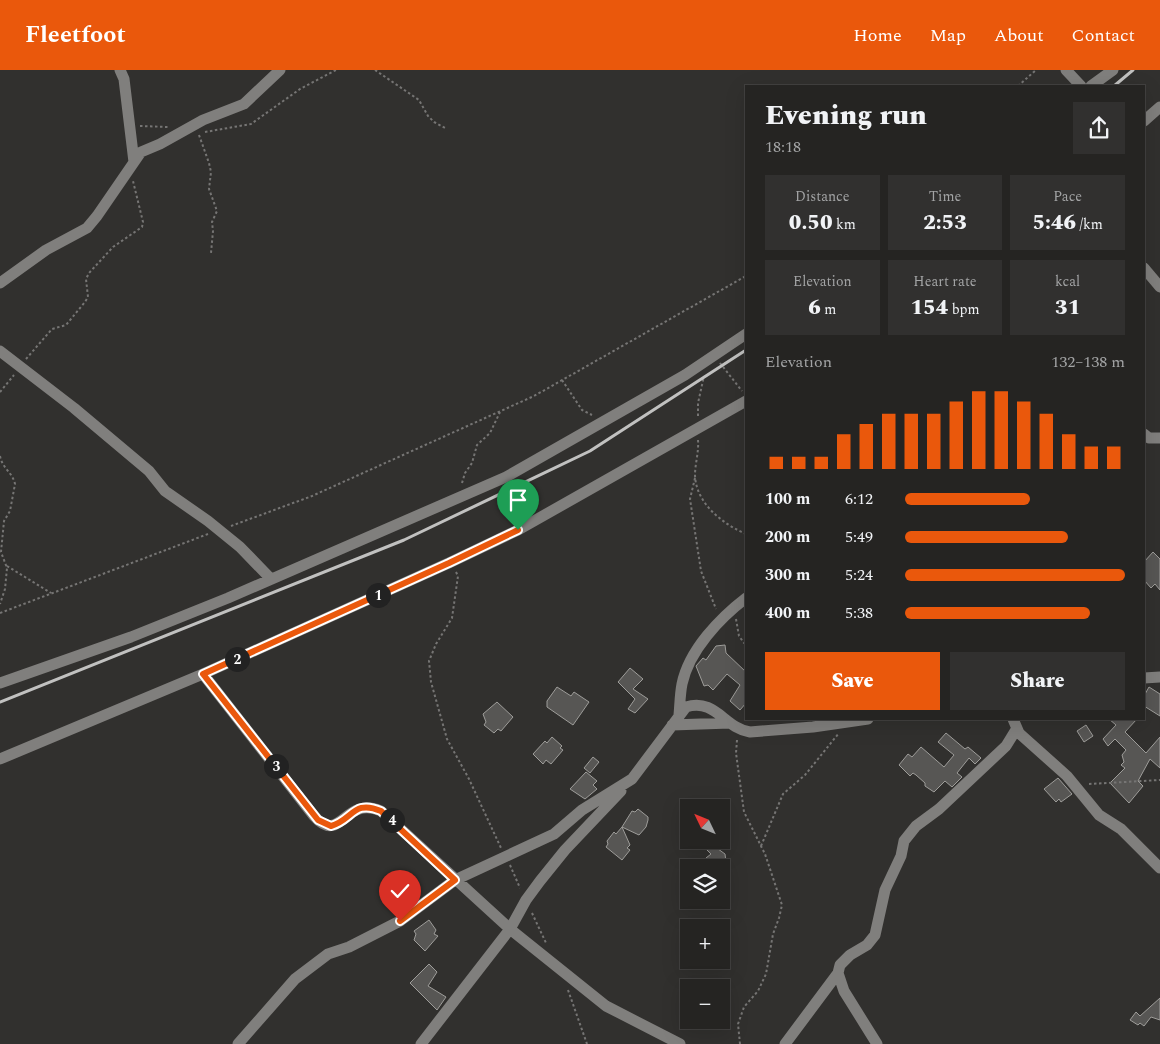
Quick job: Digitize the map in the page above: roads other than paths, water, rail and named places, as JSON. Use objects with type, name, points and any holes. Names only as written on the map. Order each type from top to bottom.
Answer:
[{"type":"street","points":[[120,70],[124,79],[134,162]]},
{"type":"street","points":[[0,283],[46,250],[87,228],[140,152],[160,144],[203,120],[244,104],[280,70]]},
{"type":"street","points":[[1066,70],[1080,85]]},
{"type":"street","points":[[1093,85],[1113,70]]},
{"type":"street","points":[[1145,120],[1160,107]]},
{"type":"street","points":[[1145,269],[1160,286]]},
{"type":"street","points":[[0,683],[131,637],[271,579],[506,477],[703,363],[745,335]]},
{"type":"street","points":[[0,352],[74,408],[149,471],[165,490],[240,547],[271,579]]},
{"type":"street","points":[[0,759],[203,674],[518,530],[745,402]]},
{"type":"street","points":[[1145,435],[1149,438],[1160,438]]},
{"type":"street","points":[[679,714],[682,683],[692,660],[704,640],[745,599]]},
{"type":"street","points":[[203,674],[318,820],[331,826],[336,825],[361,807],[369,806],[381,811],[510,929],[606,1006],[680,1044]]},
{"type":"street","points":[[1145,678],[1160,677]]},
{"type":"street","points":[[421,1044],[510,929],[526,900],[540,881],[565,850],[632,779],[686,707],[700,704],[717,713],[740,730],[750,732],[862,720]]},
{"type":"street","points":[[672,725],[730,723]]},
{"type":"street","points":[[1015,723],[1018,733],[1067,776],[1098,815],[1120,829],[1160,868]]},
{"type":"street","points":[[785,1044],[838,973],[840,965],[850,955],[867,945],[875,935],[885,890],[901,856],[904,841],[916,826],[939,809],[1006,746],[1015,723]]},
{"type":"street","points":[[238,1044],[279,996],[310,966],[328,954],[349,947],[400,921],[455,880],[554,834],[582,810],[632,779]]},
{"type":"street","points":[[838,973],[844,991],[878,1044]]},
{"type":"railway","points":[[1115,85],[1133,70]]},
{"type":"railway","points":[[0,702],[404,540],[590,451],[745,351]]}]
